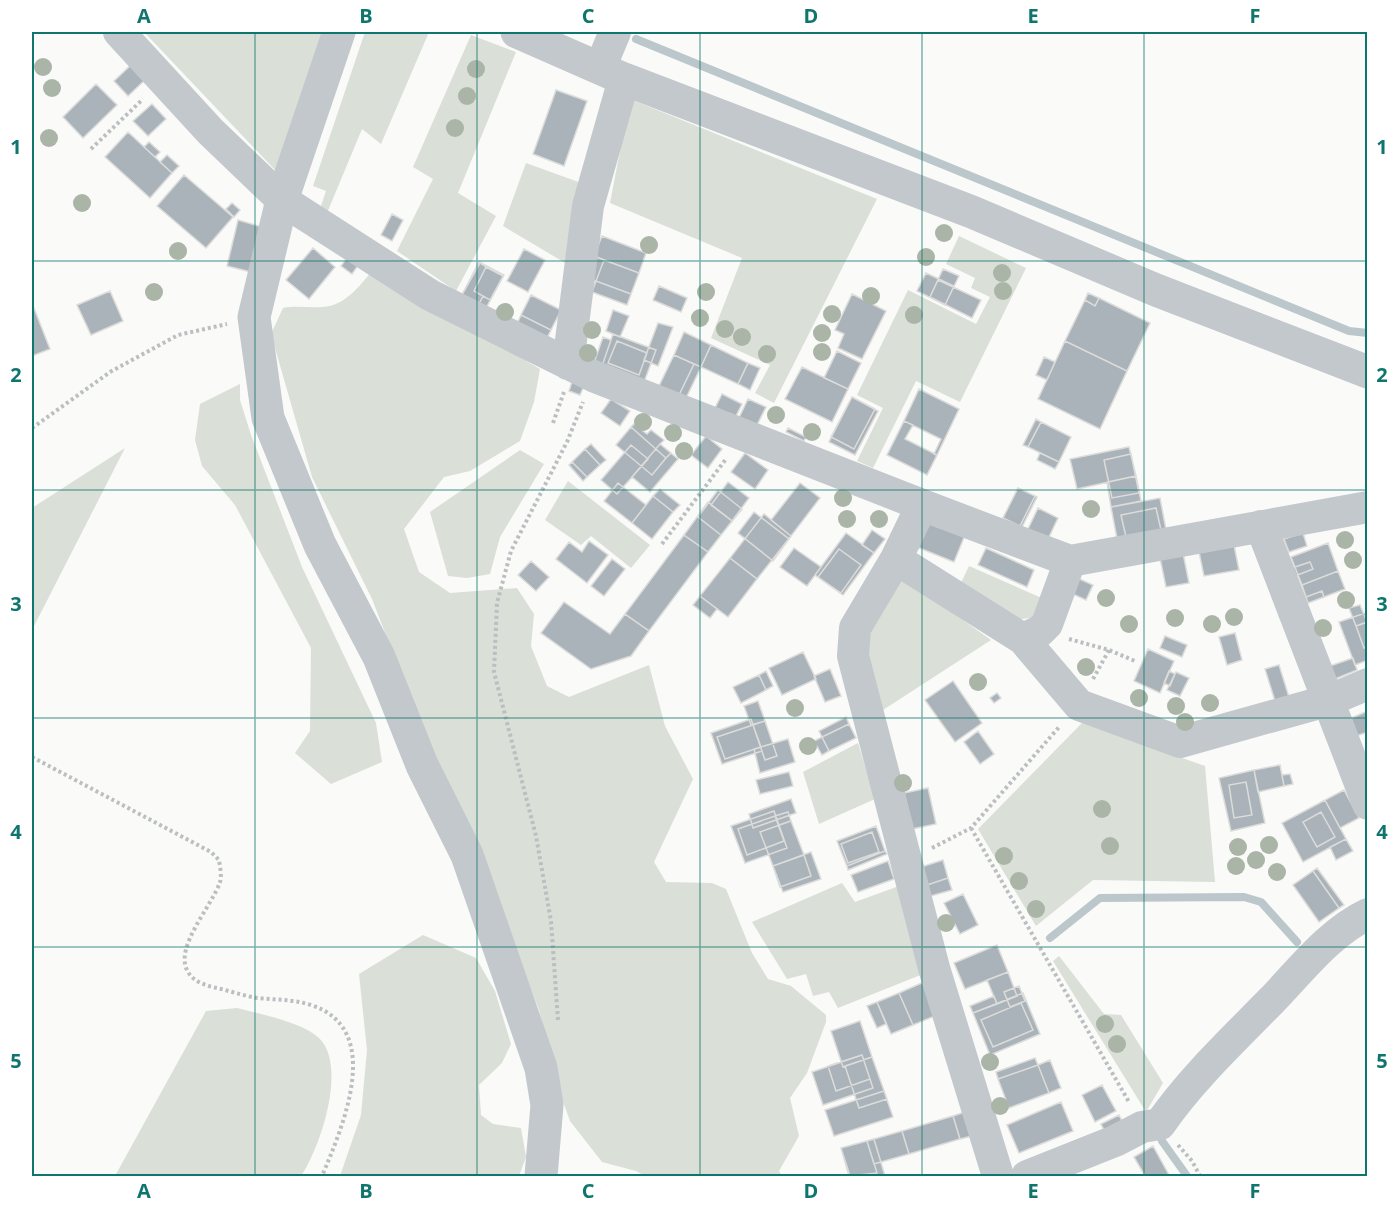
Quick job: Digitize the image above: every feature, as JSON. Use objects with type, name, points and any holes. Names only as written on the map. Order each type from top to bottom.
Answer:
[{"type":"street","points":[[119,32],[210,131],[282,200],[430,295],[581,370],[742,437],[1070,561],[1368,507]]},
{"type":"street","points":[[339,32],[282,200],[254,317],[268,418],[320,545],[379,657],[422,765],[467,855],[541,1068],[547,1105],[541,1176]]},
{"type":"street","points":[[517,32],[612,73],[972,212],[1156,290],[1368,372]]},
{"type":"street","points":[[581,370],[588,206],[612,73],[615,32]]},
{"type":"street","points":[[922,505],[896,559],[855,628],[853,656],[934,968],[998,1176]]},
{"type":"street","points":[[1261,526],[1330,700],[1368,804]]},
{"type":"street","points":[[896,559],[1031,635],[1079,705],[1180,742],[1330,700],[1368,684]]},
{"type":"street","points":[[1031,635],[1047,624],[1070,561]]},
{"type":"street","points":[[1027,1176],[1151,1125],[1349,923],[1368,914]]},
{"type":"path","points":[[91,149],[163,80]]},
{"type":"path","points":[[32,428],[110,372],[178,335],[254,317]]},
{"type":"path","points":[[558,1026],[551,921],[538,847],[494,672],[497,603],[512,551],[567,442],[581,370]]},
{"type":"path","points":[[662,544],[742,437]]},
{"type":"path","points":[[1031,635],[1109,650],[1135,662]]},
{"type":"path","points":[[908,861],[970,828],[1079,705],[1109,650]]},
{"type":"path","points":[[32,757],[211,852],[219,860],[221,880],[184,952],[187,970],[201,985],[257,998],[285,999],[312,1006],[335,1016],[348,1036],[354,1080],[335,1145],[322,1176]]},
{"type":"path","points":[[970,828],[1151,1125],[1192,1161],[1200,1176]]},
{"type":"shaded area","points":[[144,32],[324,32],[276,171]]},
{"type":"shaded area","points":[[365,32],[429,32],[381,144],[362,129],[327,213],[321,206],[326,191],[313,186]]},
{"type":"shaded area","points":[[471,35],[516,52],[458,193],[496,216],[456,291],[397,251],[433,179],[413,167]]},
{"type":"shaded area","points":[[630,99],[877,199],[774,403],[755,393],[770,365],[711,338],[742,258],[610,203]]},
{"type":"shaded area","points":[[526,163],[584,184],[567,264],[503,226]]},
{"type":"shaded area","points":[[959,236],[1026,268],[960,402],[916,381],[873,468],[857,461],[883,408],[857,395],[908,290],[976,324],[990,297],[971,288],[975,278],[946,264]]},
{"type":"shaded area","points":[[373,270],[540,369],[534,402],[520,441],[470,471],[444,477],[404,529],[419,572],[450,593],[517,588],[534,614],[531,646],[547,686],[569,697],[649,665],[665,726],[693,779],[654,862],[666,882],[712,883],[726,889],[752,953],[768,979],[791,986],[826,1015],[826,1022],[807,1073],[790,1098],[799,1136],[779,1171],[782,1176],[645,1176],[636,1171],[602,1162],[570,1121],[559,1090],[539,1010],[493,894],[446,791],[372,599],[312,477],[271,334],[283,308],[324,307],[337,304],[354,291]]},
{"type":"shaded area","points":[[240,384],[240,400],[251,435],[302,567],[376,723],[382,762],[331,784],[295,753],[310,731],[311,648],[235,505],[202,466],[195,440],[200,404]]},
{"type":"shaded area","points":[[125,448],[32,630],[32,508]]},
{"type":"shaded area","points":[[520,450],[544,464],[500,537],[490,574],[467,578],[448,576],[430,512]]},
{"type":"shaded area","points":[[568,481],[650,545],[631,568],[591,536],[581,545],[545,520]]},
{"type":"shaded area","points":[[969,566],[1044,599],[1037,617],[1014,620],[960,585]]},
{"type":"shaded area","points":[[897,573],[991,640],[883,710],[866,648],[867,633]]},
{"type":"shaded area","points":[[1082,723],[1205,766],[1215,882],[1093,880],[1036,926],[978,829]]},
{"type":"shaded area","points":[[858,743],[875,799],[819,824],[803,772]]},
{"type":"shaded area","points":[[842,883],[855,902],[899,886],[923,974],[838,1008],[829,992],[813,996],[806,974],[787,979],[752,922]]},
{"type":"shaded area","points":[[423,935],[476,958],[495,991],[511,1044],[502,1063],[479,1085],[481,1115],[493,1124],[521,1128],[526,1157],[519,1176],[340,1176],[361,1115],[367,1050],[359,974]]},
{"type":"shaded area","points":[[1059,956],[1104,1014],[1121,1015],[1163,1083],[1146,1112],[1053,961]]},
{"type":"shaded area","points":[[237,1008],[302,1027],[319,1038],[327,1051],[331,1067],[328,1107],[316,1147],[301,1176],[115,1176],[206,1011]]},
{"type":"building","points":[[132,64],[146,79],[128,96],[114,81]]},
{"type":"building","points":[[96,84],[117,105],[83,138],[63,117]]},
{"type":"building","points":[[556,90],[587,101],[564,166],[533,154]]},
{"type":"building","points":[[152,104],[166,119],[148,136],[133,121]]},
{"type":"building","points":[[128,132],[172,173],[150,198],[105,157]]},
{"type":"building","points":[[149,142],[160,152],[155,157],[144,147]]},
{"type":"building","points":[[167,155],[179,166],[172,173],[160,162]]},
{"type":"building","points":[[184,175],[233,217],[206,248],[157,206]]},
{"type":"building","points":[[232,203],[240,210],[234,217],[226,209]]},
{"type":"building","points":[[392,214],[403,220],[392,241],[381,235]]},
{"type":"building","points":[[238,220],[262,227],[251,272],[227,266]]},
{"type":"building","points":[[602,236],[646,253],[639,273],[594,256]]},
{"type":"building","points":[[313,248],[335,267],[309,299],[286,280]]},
{"type":"building","points":[[524,249],[545,260],[528,292],[507,281]]},
{"type":"building","points":[[351,252],[362,260],[352,274],[341,266]]},
{"type":"building","points":[[594,256],[604,260],[596,281],[586,277]]},
{"type":"building","points":[[604,260],[639,273],[631,294],[596,281]]},
{"type":"building","points":[[479,262],[504,275],[486,308],[462,295]]},
{"type":"building","points":[[479,262],[504,275],[486,308],[479,304],[483,296],[474,291],[486,267],[480,263],[462,295]]},
{"type":"building","points":[[486,267],[503,276],[490,300],[474,291]]},
{"type":"building","points":[[943,269],[959,276],[945,305],[930,297]]},
{"type":"building","points":[[926,273],[954,286],[945,305],[917,291]]},
{"type":"building","points":[[938,280],[981,300],[972,318],[930,297]]},
{"type":"building","points":[[596,281],[631,294],[627,305],[592,292]]},
{"type":"building","points":[[659,286],[687,298],[681,312],[653,300]]},
{"type":"building","points":[[110,291],[123,321],[91,335],[77,305]]},
{"type":"building","points":[[1088,293],[1099,298],[1095,306],[1085,300]]},
{"type":"building","points":[[852,294],[886,311],[862,359],[838,348],[844,334],[835,330]]},
{"type":"building","points":[[531,295],[561,310],[551,330],[521,315]]},
{"type":"building","points":[[1099,298],[1150,323],[1127,371],[1065,341],[1085,300],[1095,306]]},
{"type":"building","points":[[32,303],[50,349],[32,356]]},
{"type":"building","points":[[613,310],[629,316],[620,337],[606,331]]},
{"type":"building","points":[[521,315],[551,330],[547,338],[517,324]]},
{"type":"building","points":[[658,323],[673,327],[658,366],[644,360]]},
{"type":"building","points":[[684,332],[711,345],[701,367],[674,355]]},
{"type":"building","points":[[613,334],[656,350],[644,382],[602,366]]},
{"type":"building","points":[[603,337],[611,340],[602,366],[594,363]]},
{"type":"building","points":[[617,341],[647,353],[639,375],[608,363]]},
{"type":"building","points":[[1065,341],[1127,371],[1100,429],[1038,399]]},
{"type":"building","points":[[711,345],[748,363],[738,384],[701,367]]},
{"type":"building","points":[[837,351],[861,363],[848,389],[824,378]]},
{"type":"building","points":[[674,355],[694,364],[679,395],[659,386]]},
{"type":"building","points":[[1044,357],[1055,362],[1047,380],[1036,375]]},
{"type":"building","points":[[748,363],[760,368],[750,390],[738,384]]},
{"type":"building","points":[[694,364],[701,367],[686,398],[679,395]]},
{"type":"building","points":[[802,367],[848,389],[832,422],[785,399]]},
{"type":"building","points":[[572,382],[584,386],[580,395],[569,391]]},
{"type":"building","points":[[919,389],[959,409],[937,455],[934,454],[941,439],[904,421]]},
{"type":"building","points":[[722,394],[742,404],[733,422],[713,412]]},
{"type":"building","points":[[852,397],[878,411],[855,455],[829,442]]},
{"type":"building","points":[[852,397],[875,409],[854,449],[831,437]]},
{"type":"building","points":[[611,399],[630,411],[620,426],[601,413]]},
{"type":"building","points":[[748,399],[766,407],[754,431],[737,422]]},
{"type":"building","points":[[1036,419],[1041,422],[1028,447],[1023,445]]},
{"type":"building","points":[[904,421],[913,425],[905,439],[937,455],[927,475],[887,455]]},
{"type":"building","points":[[1041,422],[1071,437],[1059,462],[1028,447]]},
{"type":"building","points":[[634,424],[647,434],[651,430],[664,440],[660,444],[671,453],[666,458],[631,427]]},
{"type":"building","points":[[631,427],[666,458],[652,475],[616,445]]},
{"type":"building","points":[[788,428],[806,437],[804,441],[786,432]]},
{"type":"building","points":[[706,436],[722,449],[708,468],[691,455]]},
{"type":"building","points":[[591,444],[606,460],[600,465],[585,449]]},
{"type":"building","points":[[660,444],[678,459],[650,492],[632,477]]},
{"type":"building","points":[[631,445],[648,459],[617,494],[601,480]]},
{"type":"building","points":[[1129,447],[1136,476],[1077,489],[1070,459]]},
{"type":"building","points":[[585,449],[600,465],[587,477],[572,462]]},
{"type":"building","points":[[745,453],[768,470],[755,489],[731,472]]},
{"type":"building","points":[[1040,453],[1059,462],[1055,469],[1037,460]]},
{"type":"building","points":[[1131,454],[1139,493],[1112,498],[1104,460]]},
{"type":"building","points":[[572,462],[587,477],[583,481],[569,465]]},
{"type":"building","points":[[1136,476],[1141,501],[1111,507],[1107,482]]},
{"type":"building","points":[[728,482],[749,498],[732,521],[711,505]]},
{"type":"building","points":[[618,483],[646,505],[632,523],[604,501]]},
{"type":"building","points":[[800,483],[820,498],[791,536],[771,520]]},
{"type":"building","points":[[1018,488],[1035,496],[1020,526],[1003,518]]},
{"type":"building","points":[[660,489],[680,505],[673,512],[653,496]]},
{"type":"building","points":[[718,490],[742,509],[721,535],[698,517]]},
{"type":"building","points":[[653,496],[673,512],[652,539],[632,523]]},
{"type":"building","points":[[1035,496],[1037,497],[1022,527],[1020,526]]},
{"type":"building","points":[[1160,498],[1167,535],[1118,544],[1111,507]]},
{"type":"building","points":[[708,502],[732,521],[708,552],[684,535]]},
{"type":"building","points":[[1038,508],[1058,518],[1048,539],[1028,529]]},
{"type":"building","points":[[1156,508],[1161,530],[1126,537],[1121,515]]},
{"type":"building","points":[[754,512],[789,539],[773,561],[738,533]]},
{"type":"building","points":[[764,514],[791,536],[757,579],[730,558]]},
{"type":"building","points":[[929,519],[965,535],[954,562],[917,547]]},
{"type":"building","points":[[872,530],[885,539],[874,553],[862,545]]},
{"type":"building","points":[[846,533],[874,553],[843,595],[815,575]]},
{"type":"building","points":[[1303,533],[1307,546],[1289,552],[1284,539]]},
{"type":"building","points":[[684,535],[708,552],[649,631],[625,614]]},
{"type":"building","points":[[589,541],[608,555],[587,583],[556,559],[569,542],[582,552]]},
{"type":"building","points":[[1328,543],[1338,571],[1302,585],[1291,557]]},
{"type":"building","points":[[1234,545],[1239,570],[1204,576],[1199,552]]},
{"type":"building","points":[[794,548],[821,567],[807,586],[780,567]]},
{"type":"building","points":[[986,548],[1034,570],[1027,587],[978,565]]},
{"type":"building","points":[[839,549],[861,565],[841,593],[818,577]]},
{"type":"building","points":[[1183,553],[1189,583],[1166,587],[1160,558]]},
{"type":"building","points":[[730,558],[757,579],[728,617],[700,596]]},
{"type":"building","points":[[612,559],[625,569],[604,596],[591,586]]},
{"type":"building","points":[[531,561],[549,577],[536,591],[518,575]]},
{"type":"building","points":[[1310,562],[1313,569],[1295,576],[1292,568]]},
{"type":"building","points":[[1338,571],[1345,589],[1324,597],[1322,591],[1306,597],[1302,585]]},
{"type":"building","points":[[1073,576],[1093,585],[1086,600],[1066,591]]},
{"type":"building","points":[[1322,591],[1324,597],[1308,603],[1306,597]]},
{"type":"building","points":[[700,596],[717,609],[710,618],[693,605]]},
{"type":"building","points":[[564,602],[610,634],[625,614],[649,631],[631,656],[591,669],[541,633]]},
{"type":"building","points":[[1360,605],[1367,622],[1356,626],[1349,608]]},
{"type":"building","points":[[1368,612],[1368,660],[1355,665],[1339,622]]},
{"type":"building","points":[[1368,622],[1368,647],[1364,648],[1356,626]]},
{"type":"building","points":[[1235,633],[1242,660],[1227,665],[1219,637]]},
{"type":"building","points":[[1165,636],[1187,645],[1182,657],[1160,648]]},
{"type":"building","points":[[1148,649],[1174,661],[1160,693],[1134,681]]},
{"type":"building","points":[[803,652],[816,679],[782,695],[769,668]]},
{"type":"building","points":[[1353,658],[1357,670],[1335,679],[1330,666]]},
{"type":"building","points":[[1279,665],[1289,697],[1275,701],[1265,669]]},
{"type":"building","points":[[830,669],[841,696],[825,702],[814,676]]},
{"type":"building","points":[[766,671],[773,686],[766,690],[759,675]]},
{"type":"building","points":[[1169,671],[1175,674],[1170,686],[1164,683]]},
{"type":"building","points":[[1176,672],[1189,678],[1180,696],[1167,690]]},
{"type":"building","points":[[759,675],[766,690],[741,703],[733,687]]},
{"type":"building","points":[[953,681],[982,723],[955,742],[925,700]]},
{"type":"building","points":[[997,693],[1001,698],[994,703],[990,698]]},
{"type":"building","points":[[758,701],[765,721],[751,725],[744,706]]},
{"type":"building","points":[[1368,711],[1368,732],[1356,736],[1349,719]]},
{"type":"building","points":[[846,717],[849,724],[822,737],[819,731]]},
{"type":"building","points":[[751,719],[762,751],[722,764],[711,733]]},
{"type":"building","points":[[765,721],[777,756],[765,760],[753,725]]},
{"type":"building","points":[[849,724],[856,738],[829,751],[822,737]]},
{"type":"building","points":[[753,725],[761,747],[725,759],[717,737]]},
{"type":"building","points":[[978,731],[994,754],[980,764],[964,742]]},
{"type":"building","points":[[822,737],[829,751],[822,755],[814,741]]},
{"type":"building","points":[[788,739],[795,762],[760,773],[754,749]]},
{"type":"building","points":[[1280,765],[1284,786],[1258,792],[1254,770]]},
{"type":"building","points":[[1254,770],[1265,823],[1231,831],[1219,778]]},
{"type":"building","points":[[789,772],[793,786],[760,794],[756,780]]},
{"type":"building","points":[[1290,774],[1293,784],[1284,786],[1282,775]]},
{"type":"building","points":[[1246,782],[1252,815],[1234,818],[1229,785]]},
{"type":"building","points":[[928,788],[936,824],[912,829],[904,793]]},
{"type":"building","points":[[1344,790],[1359,818],[1340,828],[1325,800]]},
{"type":"building","points":[[791,799],[796,813],[753,828],[749,814]]},
{"type":"building","points":[[1325,800],[1346,839],[1303,862],[1282,823]]},
{"type":"building","points":[[774,811],[787,848],[745,863],[731,826]]},
{"type":"building","points":[[788,812],[791,821],[779,825],[775,816]]},
{"type":"building","points":[[1321,812],[1335,837],[1317,847],[1303,822]]},
{"type":"building","points":[[775,816],[784,841],[747,855],[738,829]]},
{"type":"building","points":[[791,821],[804,855],[773,866],[760,832]]},
{"type":"building","points":[[876,826],[885,851],[847,866],[837,841]]},
{"type":"building","points":[[872,832],[879,852],[848,863],[841,844]]},
{"type":"building","points":[[1346,839],[1353,851],[1336,860],[1330,847]]},
{"type":"building","points":[[885,851],[887,854],[848,870],[847,866]]},
{"type":"building","points":[[811,852],[821,879],[783,892],[773,866]]},
{"type":"building","points":[[804,855],[811,876],[780,887],[773,866]]},
{"type":"building","points":[[943,860],[948,878],[924,886],[918,868]]},
{"type":"building","points":[[888,861],[894,879],[858,892],[851,875]]},
{"type":"building","points":[[1317,868],[1344,905],[1339,908],[1313,871]]},
{"type":"building","points":[[1313,871],[1339,908],[1319,922],[1293,885]]},
{"type":"building","points":[[948,878],[952,890],[927,897],[924,886]]},
{"type":"building","points":[[963,894],[978,925],[960,934],[944,903]]},
{"type":"building","points":[[997,945],[1008,972],[965,989],[954,963]]},
{"type":"building","points":[[1008,972],[1017,996],[997,1004],[987,980]]},
{"type":"building","points":[[924,982],[937,1015],[913,1025],[899,993]]},
{"type":"building","points":[[1019,986],[1025,1001],[1010,1007],[1004,992]]},
{"type":"building","points":[[899,993],[913,1025],[891,1034],[877,1002]]},
{"type":"building","points":[[1023,993],[1040,1034],[990,1055],[973,1013]]},
{"type":"building","points":[[994,996],[997,1004],[973,1013],[970,1006]]},
{"type":"building","points":[[877,1002],[886,1024],[877,1028],[867,1006]]},
{"type":"building","points":[[1021,1003],[1033,1030],[993,1047],[981,1020]]},
{"type":"building","points":[[860,1021],[872,1057],[843,1067],[831,1031]]},
{"type":"building","points":[[862,1055],[873,1088],[823,1105],[812,1072]]},
{"type":"building","points":[[862,1055],[870,1079],[836,1091],[828,1066]]},
{"type":"building","points":[[872,1057],[887,1099],[859,1108],[845,1066]]},
{"type":"building","points":[[1035,1058],[1038,1065],[998,1079],[996,1072]]},
{"type":"building","points":[[1050,1060],[1061,1088],[1049,1093],[1038,1065]]},
{"type":"building","points":[[1038,1065],[1049,1093],[1009,1108],[998,1079]]},
{"type":"building","points":[[1102,1085],[1116,1111],[1095,1122],[1082,1095]]},
{"type":"building","points":[[884,1091],[893,1117],[834,1136],[825,1110]]},
{"type":"building","points":[[1061,1102],[1073,1131],[1019,1153],[1007,1125]]},
{"type":"building","points":[[965,1112],[972,1136],[960,1139],[953,1116]]},
{"type":"building","points":[[1119,1115],[1125,1127],[1107,1136],[1101,1124]]},
{"type":"building","points":[[953,1116],[960,1139],[909,1154],[902,1131]]},
{"type":"building","points":[[902,1131],[909,1154],[874,1164],[867,1141]]},
{"type":"building","points":[[874,1139],[885,1176],[850,1176],[841,1148]]},
{"type":"building","points":[[867,1141],[877,1173],[849,1176],[841,1148]]},
{"type":"building","points":[[1153,1146],[1169,1175],[1145,1176],[1134,1157]]},
{"type":"waterway","points":[[636,39],[1349,331],[1368,333]]},
{"type":"waterway","points":[[1050,938],[1100,898],[1244,897],[1261,902],[1297,942]]},
{"type":"waterway","points":[[1162,1141],[1187,1176]]}]
